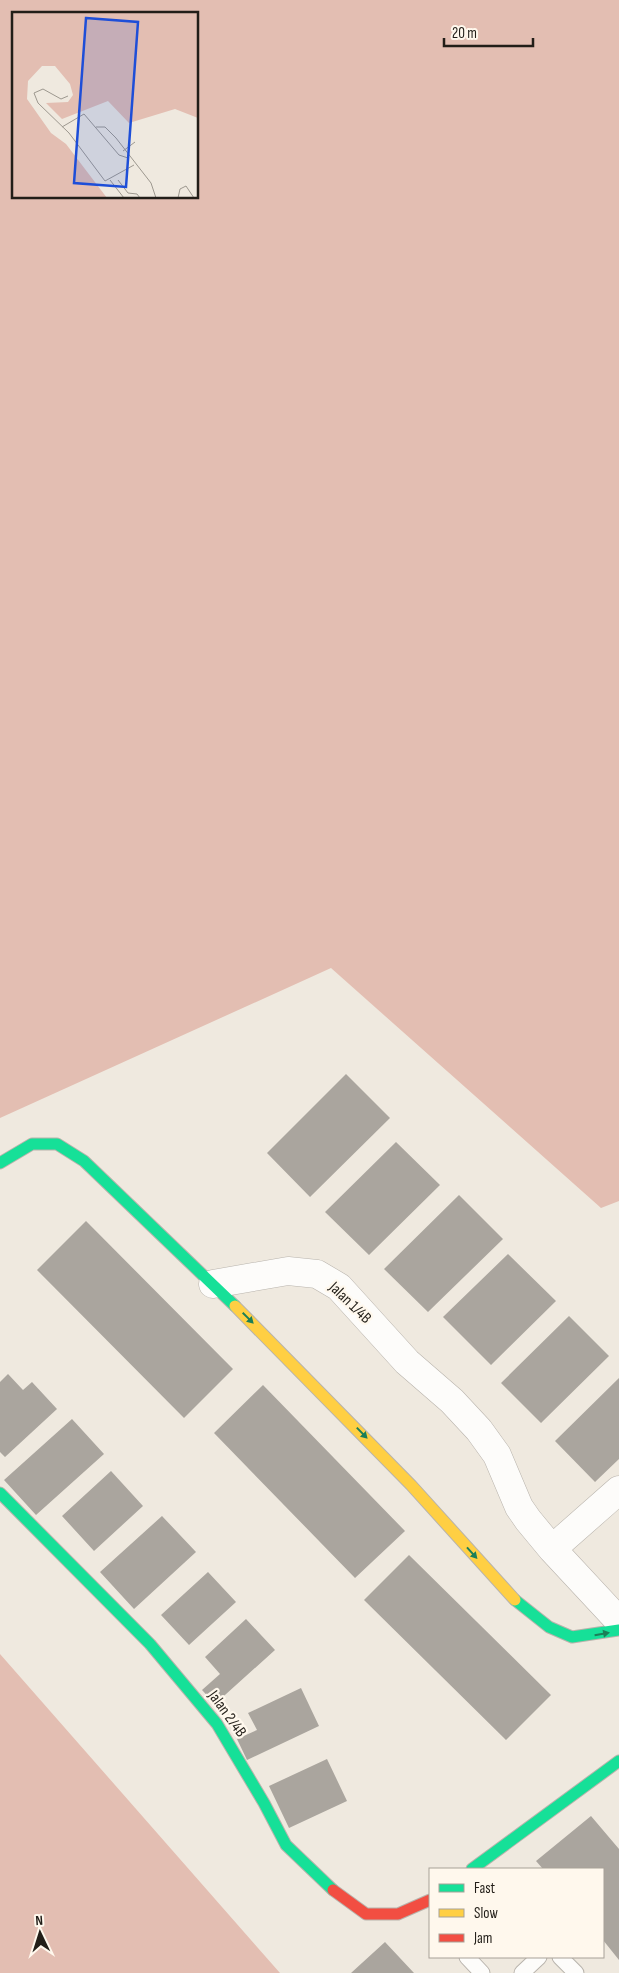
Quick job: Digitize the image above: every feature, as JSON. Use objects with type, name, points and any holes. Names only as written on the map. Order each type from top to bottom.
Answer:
[{"type":"street","points":[[0,1163],[32,1144],[57,1144],[84,1161],[213,1284],[411,1484],[510,1596],[549,1627],[572,1637],[619,1630]]},
{"type":"street","name":"Jalan 1/4B","points":[[213,1284],[288,1271],[317,1274],[339,1287],[407,1362],[452,1401],[479,1430],[497,1455],[519,1507],[552,1549],[619,1621]]},
{"type":"street","points":[[552,1549],[619,1490]]},
{"type":"street","name":"Jalan 2/4B","points":[[0,1494],[156,1651],[217,1724],[264,1803],[286,1845],[333,1890],[366,1914],[398,1914],[429,1905]]},
{"type":"street","points":[[473,1868],[619,1761]]},
{"type":"lane","points":[[468,1958],[482,1973]]},
{"type":"lane","points":[[522,1973],[538,1958]]},
{"type":"lane","points":[[561,1958],[576,1973]]},
{"type":"shaded area","points":[[0,0],[619,0],[619,1201],[601,1208],[331,968],[0,1118]]},
{"type":"shaded area","points":[[0,1654],[280,1973],[0,1973]]},
{"type":"building","points":[[346,1074],[390,1118],[310,1197],[267,1153]]},
{"type":"building","points":[[396,1142],[440,1185],[369,1255],[325,1212]]},
{"type":"building","points":[[459,1195],[503,1239],[428,1312],[384,1269]]},
{"type":"building","points":[[86,1221],[233,1369],[184,1418],[37,1270]]},
{"type":"building","points":[[508,1254],[556,1301],[491,1365],[443,1317]]},
{"type":"building","points":[[569,1316],[609,1356],[541,1423],[501,1383]]},
{"type":"building","points":[[8,1374],[23,1390],[32,1382],[57,1409],[5,1457],[0,1452],[0,1382]]},
{"type":"building","points":[[619,1378],[619,1459],[595,1482],[555,1441]]},
{"type":"building","points":[[263,1385],[405,1531],[355,1578],[214,1433]]},
{"type":"building","points":[[72,1419],[104,1454],[36,1515],[4,1480]]},
{"type":"building","points":[[111,1471],[143,1506],[94,1551],[62,1516]]},
{"type":"building","points":[[162,1516],[196,1552],[134,1609],[100,1572]]},
{"type":"building","points":[[409,1555],[551,1695],[506,1740],[364,1600]]},
{"type":"building","points":[[208,1572],[236,1602],[189,1645],[161,1615]]},
{"type":"building","points":[[246,1619],[275,1650],[215,1704],[202,1690],[220,1674],[205,1657]]},
{"type":"building","points":[[301,1688],[319,1726],[247,1760],[237,1739],[257,1730],[248,1713]]},
{"type":"building","points":[[327,1759],[347,1801],[289,1828],[269,1786]]},
{"type":"building","points":[[591,1816],[619,1849],[619,1960],[604,1941],[604,1868],[542,1868],[536,1861]]},
{"type":"building","points":[[385,1942],[414,1973],[351,1973]]},
{"type":"traffic: fast","points":[[0,1163],[32,1144],[57,1144],[84,1161],[235,1306]]},
{"type":"traffic: fast","points":[[0,1493],[150,1644],[217,1724],[264,1803],[286,1845],[333,1890]]},
{"type":"traffic: fast","points":[[515,1600],[549,1627],[572,1637],[619,1630]]},
{"type":"traffic: fast","points":[[473,1868],[619,1761]]},
{"type":"traffic: slow","points":[[235,1306],[411,1485],[515,1600]]},
{"type":"traffic: jam","points":[[333,1890],[366,1914],[398,1914],[429,1900]]}]
